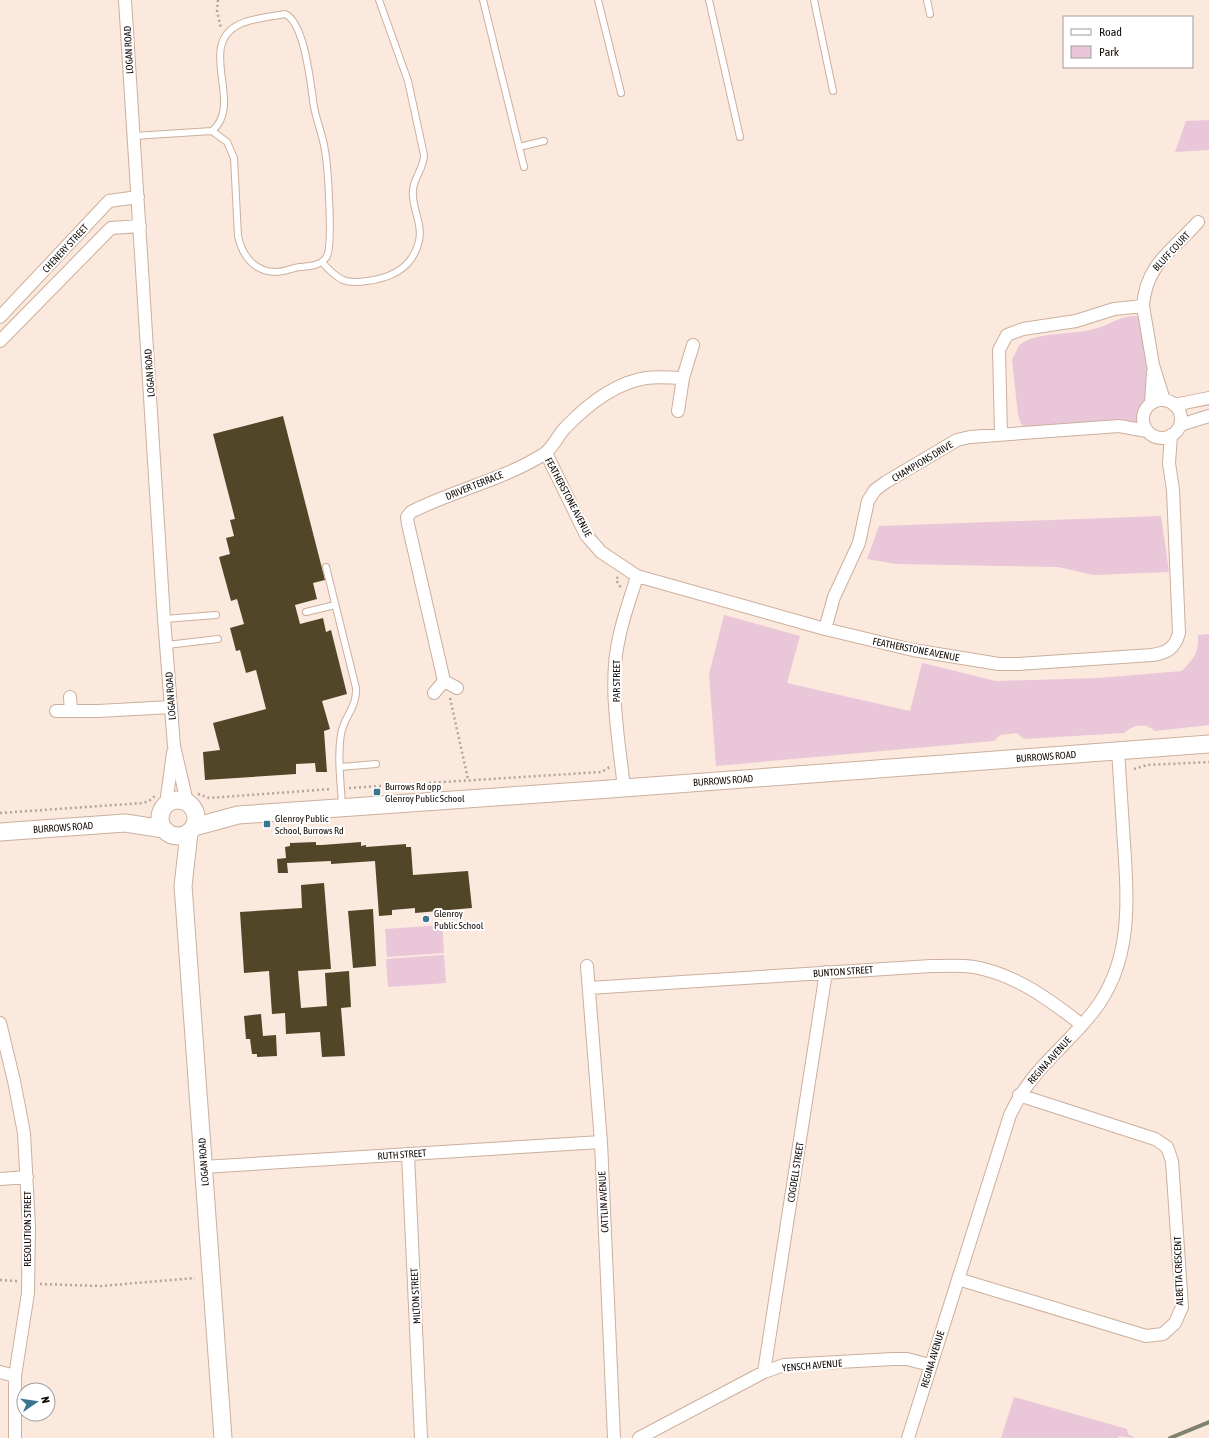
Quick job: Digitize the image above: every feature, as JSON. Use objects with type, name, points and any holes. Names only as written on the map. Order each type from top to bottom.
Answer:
[{"type":"main road","name":"BURROWS ROAD","points":[[192,830],[238,815],[624,788],[1209,744]]},
{"type":"main road","points":[[176,800],[191,805],[196,818],[192,830],[180,836],[167,832],[160,819],[164,806],[176,800]]},
{"type":"main road","name":"BURROWS ROAD","points":[[191,805],[238,815]]},
{"type":"main road","name":"BURROWS ROAD","points":[[126,823],[164,806]]},
{"type":"main road","name":"BURROWS ROAD","points":[[0,832],[126,823],[167,832]]},
{"type":"main road","name":"LOGAN ROAD","points":[[183,886],[192,830]]},
{"type":"main road","name":"LOGAN ROAD","points":[[167,832],[183,886],[223,1438]]},
{"type":"street","name":"LOGAN ROAD","points":[[125,0],[164,619],[174,746],[191,805]]},
{"type":"street","name":"CHENERY STREET","points":[[0,317],[109,201],[138,197]]},
{"type":"street","name":"BLUFF COURT","points":[[1143,306],[1151,273],[1160,261],[1198,222]]},
{"type":"street","name":"CHENERY STREET","points":[[0,341],[111,228],[140,226]]},
{"type":"street","points":[[1001,434],[999,350],[1007,335],[1023,329],[1076,321],[1114,308],[1143,306],[1153,365],[1169,402],[1180,414],[1180,425]]},
{"type":"street","points":[[678,411],[683,378],[693,345]]},
{"type":"street","points":[[1153,365],[1147,408],[1143,419],[1151,434],[1166,438],[1171,435],[1180,425],[1209,416]]},
{"type":"street","name":"DRIVER TERRACE","points":[[440,687],[407,517],[410,512],[497,476],[546,453],[564,429],[603,395],[623,384],[646,378],[683,378]]},
{"type":"street","points":[[1147,408],[1169,402],[1209,398]]},
{"type":"street","name":"CHAMPIONS DRIVE","points":[[1119,426],[1147,408]]},
{"type":"street","name":"CHAMPIONS DRIVE","points":[[825,629],[834,597],[859,543],[868,501],[875,490],[957,440],[1001,434],[1119,426],[1151,434]]},
{"type":"street","name":"FEATHERSTONE AVENUE","points":[[1151,434],[1169,463]]},
{"type":"street","name":"FEATHERSTONE AVENUE","points":[[546,453],[586,535],[602,552],[637,576],[825,629],[913,650],[1000,664],[1089,660],[1166,653],[1176,642],[1179,633],[1173,490],[1169,463],[1171,435]]},
{"type":"street","name":"PAR STREET","points":[[624,788],[615,669],[618,639],[637,576]]},
{"type":"street","points":[[440,687],[457,688]]},
{"type":"street","points":[[70,697],[71,711]]},
{"type":"street","points":[[56,711],[171,707]]},
{"type":"street","name":"LOGAN ROAD","points":[[164,806],[174,746]]},
{"type":"street","name":"REGINA AVENUE","points":[[908,1438],[1002,1136],[1019,1095],[1037,1071],[1082,1025],[1106,992],[1123,948],[1127,919],[1127,886],[1118,750]]},
{"type":"street","name":"CATTLIN AVENUE","points":[[587,966],[601,1142],[614,1438]]},
{"type":"street","name":"BUNTON STREET","points":[[589,988],[931,966],[974,967],[1015,980],[1051,1001],[1082,1025]]},
{"type":"street","name":"COGDELL STREET","points":[[764,1372],[826,972]]},
{"type":"street","name":"RESOLUTION STREET","points":[[0,1023],[14,1081],[24,1134],[29,1227],[28,1293],[14,1376],[15,1438]]},
{"type":"street","name":"ALBETTA CRESCENT","points":[[958,1279],[1146,1336],[1163,1334],[1175,1322],[1182,1307],[1172,1161],[1167,1147],[1155,1139],[1019,1095]]},
{"type":"street","name":"RUTH STREET","points":[[203,1167],[601,1142]]},
{"type":"street","name":"MILTON STREET","points":[[408,1154],[422,1438]]},
{"type":"street","points":[[0,1179],[27,1177]]},
{"type":"street","name":"YENSCH AVENUE","points":[[639,1438],[764,1372],[784,1365],[907,1359],[930,1365]]},
{"type":"street","points":[[0,1372],[14,1376]]},
{"type":"lane","points":[[322,262],[343,280],[358,282],[377,280],[392,275],[404,268],[412,259],[419,242],[420,230],[413,188],[416,177],[424,161],[424,155],[408,81],[379,0]]},
{"type":"lane","points":[[483,0],[524,167]]},
{"type":"lane","points":[[598,0],[621,93]]},
{"type":"lane","points":[[709,0],[740,136]]},
{"type":"lane","points":[[814,0],[833,91]]},
{"type":"lane","points":[[927,0],[930,14]]},
{"type":"lane","points":[[134,136],[212,131],[220,124],[223,118],[224,92],[220,49],[223,38],[240,25],[285,14],[290,16],[294,23],[308,65],[314,107],[326,152],[330,220],[329,248],[327,256],[322,262],[312,266],[276,272],[259,267],[248,260],[241,247],[238,236],[234,158],[227,142],[212,131]]},
{"type":"lane","points":[[519,146],[544,141]]},
{"type":"lane","points":[[326,567],[355,681],[356,697],[341,734],[340,767],[342,808]]},
{"type":"lane","points":[[306,612],[335,605]]},
{"type":"lane","points":[[164,619],[216,615]]},
{"type":"lane","points":[[167,645],[218,639]]},
{"type":"lane","points":[[340,767],[376,764]]},
{"type":"path","points":[[218,0],[217,11],[220,28],[226,35]]},
{"type":"path","points":[[440,687],[449,693],[468,779]]},
{"type":"path","points":[[1134,769],[1147,765],[1209,762]]},
{"type":"path","points":[[0,1280],[27,1282],[50,1286],[101,1286],[195,1278]]},
{"type":"green space","points":[[1209,120],[1209,150],[1175,152],[1186,121]]},
{"type":"green space","points":[[1137,316],[1142,318],[1153,404],[1141,420],[1131,424],[1026,428],[1021,424],[1018,415],[1012,360],[1019,345],[1037,337],[1098,328],[1122,318]]},
{"type":"green space","points":[[1161,516],[1169,572],[1094,575],[1058,567],[896,564],[867,559],[879,526]]},
{"type":"green space","points":[[724,615],[800,636],[787,683],[910,711],[922,663],[996,681],[1098,678],[1182,671],[1197,651],[1198,635],[1209,634],[1209,725],[1155,731],[1151,728],[1136,726],[1124,733],[1024,739],[1017,733],[1000,735],[994,741],[716,766],[709,674]]},
{"type":"green space","points":[[442,925],[444,953],[387,957],[385,929]]},
{"type":"green space","points":[[444,955],[446,983],[388,987],[386,959]]},
{"type":"green space","points":[[1014,1397],[1127,1429],[1128,1434],[1135,1438],[1119,1436],[1118,1438],[1001,1438]]},
{"type":"building","points":[[283,416],[325,580],[313,583],[317,599],[295,605],[300,624],[323,618],[326,632],[331,630],[347,694],[322,701],[330,729],[324,731],[327,772],[316,772],[315,763],[296,764],[296,774],[205,780],[203,752],[220,750],[213,723],[266,709],[256,670],[246,673],[240,650],[236,651],[230,628],[244,624],[237,599],[231,601],[219,557],[230,554],[226,538],[234,536],[230,520],[235,519],[213,434]]},
{"type":"building","points":[[316,842],[316,845],[322,845],[361,842],[361,846],[366,845],[366,847],[406,844],[406,847],[411,847],[413,875],[468,871],[472,908],[415,913],[415,908],[392,910],[392,915],[379,916],[375,861],[331,864],[331,861],[287,863],[288,873],[278,873],[277,859],[286,858],[285,847],[290,846],[290,843]]},
{"type":"building","points":[[324,883],[331,969],[298,971],[301,1008],[327,1006],[325,973],[349,971],[351,1007],[341,1008],[345,1056],[322,1057],[320,1032],[286,1034],[285,1013],[272,1014],[269,971],[244,973],[240,912],[302,908],[301,885]]},
{"type":"building","points":[[373,909],[376,966],[353,968],[348,911]]},
{"type":"building","points":[[261,1014],[263,1036],[276,1035],[277,1056],[257,1057],[257,1054],[252,1054],[250,1039],[246,1039],[244,1016]]},
{"type":"waterway","points":[[1170,1438],[1209,1422]]},
{"type":"place","name":"Burrows Rd opp Glenroy Public School","points":[[377,792]]},
{"type":"place","name":"Glenroy Public School, Burrows Rd","points":[[267,824]]},
{"type":"place","name":"Glenroy Public School","points":[[426,919]]}]
